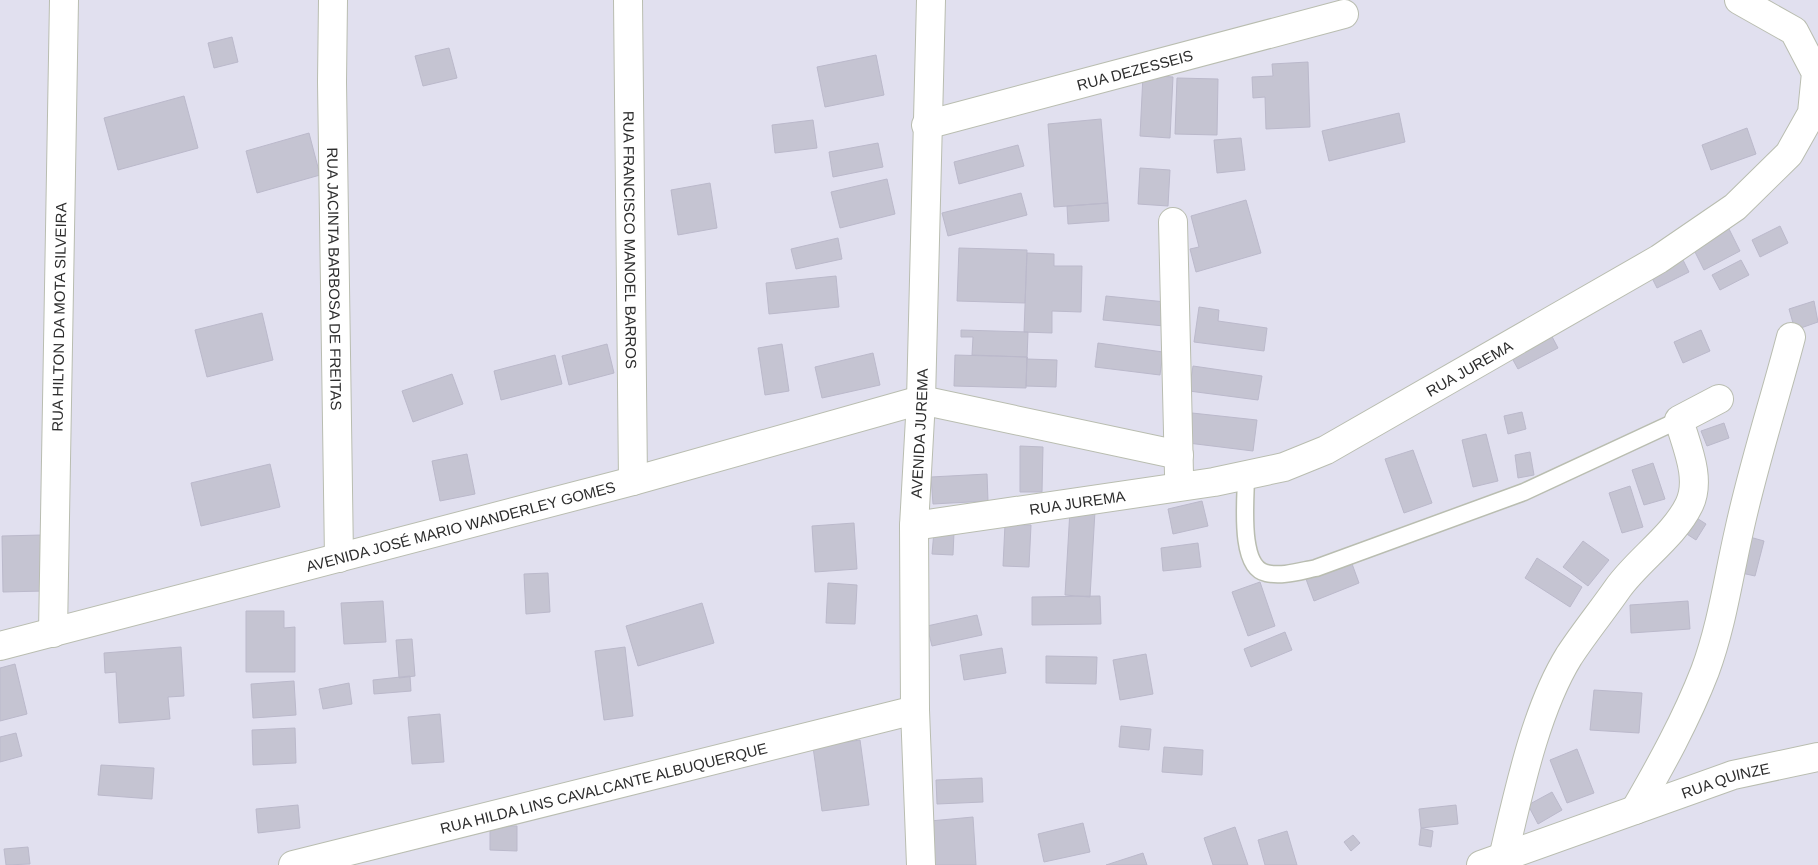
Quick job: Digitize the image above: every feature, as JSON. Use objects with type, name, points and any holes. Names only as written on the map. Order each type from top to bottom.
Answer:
[{"type":"street","name":"RUA HILTON DA MOTA SILVEIRA","points":[[53,633],[64,0]]},
{"type":"street","name":"RUA JACINTA BARBOSA DE FREITAS","points":[[333,0],[332,82],[339,558]]},
{"type":"street","name":"RUA FRANCISCO MANOEL BARROS","points":[[628,0],[633,481]]},
{"type":"street","name":"AVENIDA JUREMA","points":[[921,865],[915,710],[914,526],[921,400],[930,0]]},
{"type":"street","name":"RUA JUREMA","points":[[914,526],[1180,488],[1284,467],[1326,450],[1659,260],[1735,207],[1789,154],[1812,112],[1816,73],[1794,31],[1739,0]]},
{"type":"street","name":"RUA DEZESSEIS","points":[[926,125],[1344,14]]},
{"type":"street","points":[[1173,222],[1180,488]]},
{"type":"street","points":[[1635,810],[1681,729],[1705,670],[1726,601],[1738,533],[1752,476],[1791,337]]},
{"type":"street","points":[[1492,861],[1520,788],[1543,712],[1569,657],[1623,581],[1679,520],[1690,504],[1693,487],[1691,462],[1678,420],[1720,398]]},
{"type":"street","name":"AVENIDA JOSÉ MARIO WANDERLEY GOMES","points":[[0,646],[633,481],[921,400]]},
{"type":"street","points":[[921,400],[1179,455]]},
{"type":"street","name":"RUA HILDA LINS CAVALCANTE ALBUQUERQUE","points":[[293,865],[915,710]]},
{"type":"street","name":"RUA QUINZE","points":[[1492,861],[1733,775],[1818,756]]},
{"type":"lane","points":[[1246,476],[1246,546],[1252,563],[1264,573],[1287,574],[1316,568],[1524,492],[1678,420]]},
{"type":"building","points":[[232,37],[238,62],[214,68],[208,43]]},
{"type":"building","points":[[449,48],[457,78],[423,86],[415,56]]},
{"type":"building","points":[[876,55],[884,95],[825,107],[817,67]]},
{"type":"building","points":[[1308,62],[1310,127],[1266,129],[1265,97],[1253,98],[1252,77],[1273,76],[1272,64]]},
{"type":"building","points":[[1143,75],[1173,77],[1170,138],[1140,136]]},
{"type":"building","points":[[1177,78],[1218,79],[1217,135],[1175,134]]},
{"type":"building","points":[[184,96],[198,148],[118,170],[104,118]]},
{"type":"building","points":[[1399,113],[1405,142],[1329,161],[1322,131]]},
{"type":"building","points":[[1101,119],[1108,203],[1054,207],[1048,124]]},
{"type":"building","points":[[813,120],[817,148],[775,153],[772,125]]},
{"type":"building","points":[[1747,128],[1756,154],[1711,170],[1702,145]]},
{"type":"building","points":[[309,133],[320,175],[257,193],[246,151]]},
{"type":"building","points":[[1241,138],[1245,170],[1217,173],[1214,140]]},
{"type":"building","points":[[878,143],[883,167],[833,177],[829,152]]},
{"type":"building","points":[[1018,145],[1024,166],[959,184],[954,162]]},
{"type":"building","points":[[1140,168],[1170,170],[1168,206],[1138,204]]},
{"type":"building","points":[[887,179],[895,214],[840,228],[831,192]]},
{"type":"building","points":[[710,183],[717,228],[678,235],[671,190]]},
{"type":"building","points":[[1021,193],[1027,215],[948,236],[942,213]]},
{"type":"building","points":[[1246,200],[1261,253],[1196,272],[1190,249],[1199,247],[1191,216]]},
{"type":"building","points":[[1108,203],[1109,221],[1068,224],[1067,206]]},
{"type":"building","points":[[1780,226],[1788,243],[1760,257],[1752,240]]},
{"type":"building","points":[[1728,227],[1740,251],[1704,270],[1692,246]]},
{"type":"building","points":[[838,238],[842,259],[796,269],[791,249]]},
{"type":"building","points":[[959,248],[1027,250],[1025,303],[957,301]]},
{"type":"building","points":[[1027,253],[1054,254],[1054,266],[1082,266],[1081,312],[1052,311],[1052,333],[1024,332]]},
{"type":"building","points":[[1682,258],[1689,272],[1657,288],[1650,274]]},
{"type":"building","points":[[1741,260],[1749,275],[1720,290],[1712,275]]},
{"type":"building","points":[[836,276],[839,307],[769,314],[766,283]]},
{"type":"building","points":[[1106,296],[1166,302],[1164,326],[1103,320]]},
{"type":"building","points":[[1814,301],[1818,322],[1795,330],[1789,309]]},
{"type":"building","points":[[1199,307],[1219,310],[1218,321],[1267,328],[1264,351],[1194,342]]},
{"type":"building","points":[[262,313],[273,360],[207,377],[195,330]]},
{"type":"building","points":[[1548,329],[1558,348],[1518,369],[1508,351]]},
{"type":"building","points":[[961,330],[1028,332],[1027,359],[1027,357],[972,355],[973,337],[961,337]]},
{"type":"building","points":[[1701,330],[1710,351],[1683,363],[1674,342]]},
{"type":"building","points":[[1098,343],[1163,352],[1160,375],[1095,367]]},
{"type":"building","points":[[607,344],[614,373],[569,385],[562,356]]},
{"type":"building","points":[[782,344],[789,391],[765,395],[758,348]]},
{"type":"building","points":[[873,353],[880,385],[822,398],[815,367]]},
{"type":"building","points":[[555,355],[562,384],[501,400],[494,371]]},
{"type":"building","points":[[955,355],[1027,357],[1026,388],[954,386]]},
{"type":"building","points":[[1027,357],[1027,359],[1057,360],[1056,387],[1026,386]]},
{"type":"building","points":[[1193,366],[1262,376],[1258,400],[1189,391]]},
{"type":"building","points":[[452,374],[463,404],[413,422],[402,391]]},
{"type":"building","points":[[1522,412],[1526,429],[1508,434],[1504,416]]},
{"type":"building","points":[[1192,413],[1257,420],[1253,451],[1188,443]]},
{"type":"building","points":[[1724,423],[1729,438],[1707,446],[1701,431]]},
{"type":"building","points":[[1486,434],[1498,481],[1473,487],[1462,440]]},
{"type":"building","points":[[1020,446],[1043,447],[1042,492],[1020,492]]},
{"type":"building","points":[[1413,450],[1432,503],[1404,513],[1385,459]]},
{"type":"building","points":[[1530,452],[1534,475],[1518,478],[1515,455]]},
{"type":"building","points":[[467,454],[475,494],[440,501],[432,461]]},
{"type":"building","points":[[1653,463],[1665,499],[1644,505],[1632,470]]},
{"type":"building","points":[[270,464],[280,507],[201,526],[191,483]]},
{"type":"building","points":[[987,474],[988,501],[933,504],[931,477]]},
{"type":"building","points":[[1630,486],[1643,527],[1622,533],[1609,493]]},
{"type":"building","points":[[1202,501],[1208,526],[1173,534],[1168,509]]},
{"type":"building","points":[[1070,510],[1095,511],[1090,597],[1065,595]]},
{"type":"building","points":[[1689,513],[1706,524],[1696,540],[1679,529]]},
{"type":"building","points":[[854,523],[857,569],[815,572],[812,526]]},
{"type":"building","points":[[1005,524],[1031,525],[1029,567],[1003,566]]},
{"type":"building","points":[[934,531],[954,532],[953,555],[932,554]]},
{"type":"building","points":[[42,535],[44,591],[3,592],[2,536]]},
{"type":"building","points":[[1746,536],[1764,541],[1755,576],[1737,572]]},
{"type":"building","points":[[1583,541],[1609,560],[1588,586],[1563,567]]},
{"type":"building","points":[[1198,543],[1201,567],[1163,571],[1161,548]]},
{"type":"building","points":[[1537,558],[1582,587],[1570,607],[1525,578]]},
{"type":"building","points":[[1351,561],[1359,583],[1314,601],[1306,579]]},
{"type":"building","points":[[548,573],[550,612],[526,614],[524,574]]},
{"type":"building","points":[[1260,582],[1275,626],[1248,636],[1232,592]]},
{"type":"building","points":[[828,583],[857,585],[855,624],[826,623]]},
{"type":"building","points":[[1100,596],[1101,624],[1032,625],[1032,597]]},
{"type":"building","points":[[383,601],[386,642],[344,644],[341,603]]},
{"type":"building","points":[[1688,601],[1690,629],[1631,633],[1630,605]]},
{"type":"building","points":[[702,603],[714,643],[638,666],[626,626]]},
{"type":"building","points":[[246,611],[284,611],[284,628],[295,627],[295,672],[246,672]]},
{"type":"building","points":[[977,615],[982,635],[932,646],[927,626]]},
{"type":"building","points":[[1285,632],[1292,650],[1251,667],[1244,649]]},
{"type":"building","points":[[412,639],[415,676],[399,678],[396,640]]},
{"type":"building","points":[[181,647],[184,696],[168,697],[170,719],[119,723],[116,672],[105,673],[104,653]]},
{"type":"building","points":[[625,647],[633,716],[604,720],[595,651]]},
{"type":"building","points":[[1002,648],[1006,673],[964,680],[960,655]]},
{"type":"building","points":[[1146,654],[1153,694],[1120,700],[1113,660]]},
{"type":"building","points":[[1046,656],[1097,657],[1096,684],[1046,683]]},
{"type":"building","points":[[15,664],[27,714],[0,721],[0,668]]},
{"type":"building","points":[[410,676],[411,691],[374,694],[373,680]]},
{"type":"building","points":[[294,681],[296,715],[253,718],[251,684]]},
{"type":"building","points":[[349,683],[352,704],[323,709],[319,689]]},
{"type":"building","points":[[1594,690],[1642,693],[1639,733],[1590,730]]},
{"type":"building","points":[[440,714],[444,762],[412,764],[408,717]]},
{"type":"building","points":[[1121,726],[1151,729],[1149,750],[1119,747]]},
{"type":"building","points":[[295,728],[296,763],[253,765],[252,730]]},
{"type":"building","points":[[16,733],[22,756],[0,762],[0,737]]},
{"type":"building","points":[[860,740],[869,805],[822,811],[813,747]]},
{"type":"building","points":[[1164,747],[1203,750],[1202,775],[1162,772]]},
{"type":"building","points":[[1577,749],[1594,793],[1567,803],[1550,760]]},
{"type":"building","points":[[101,765],[154,768],[152,799],[98,795]]},
{"type":"building","points":[[982,778],[983,802],[937,804],[936,780]]},
{"type":"building","points":[[1552,792],[1562,810],[1538,824],[1528,805]]},
{"type":"building","points":[[298,805],[300,828],[258,833],[256,809]]},
{"type":"building","points":[[1456,805],[1458,824],[1421,828],[1419,809]]},
{"type":"building","points":[[973,817],[976,865],[934,865],[930,821]]},
{"type":"building","points":[[1083,823],[1090,852],[1044,862],[1038,834]]},
{"type":"building","points":[[490,826],[517,826],[517,851],[490,850]]},
{"type":"building","points":[[1235,827],[1248,865],[1213,865],[1204,838]]},
{"type":"building","points":[[1421,828],[1433,831],[1431,847],[1419,845]]},
{"type":"building","points":[[1287,831],[1297,865],[1265,865],[1258,840]]},
{"type":"building","points":[[1353,835],[1360,843],[1351,851],[1344,842]]},
{"type":"building","points":[[28,847],[30,864],[6,865],[4,849]]},
{"type":"building","points":[[1143,853],[1147,865],[1106,865]]}]
